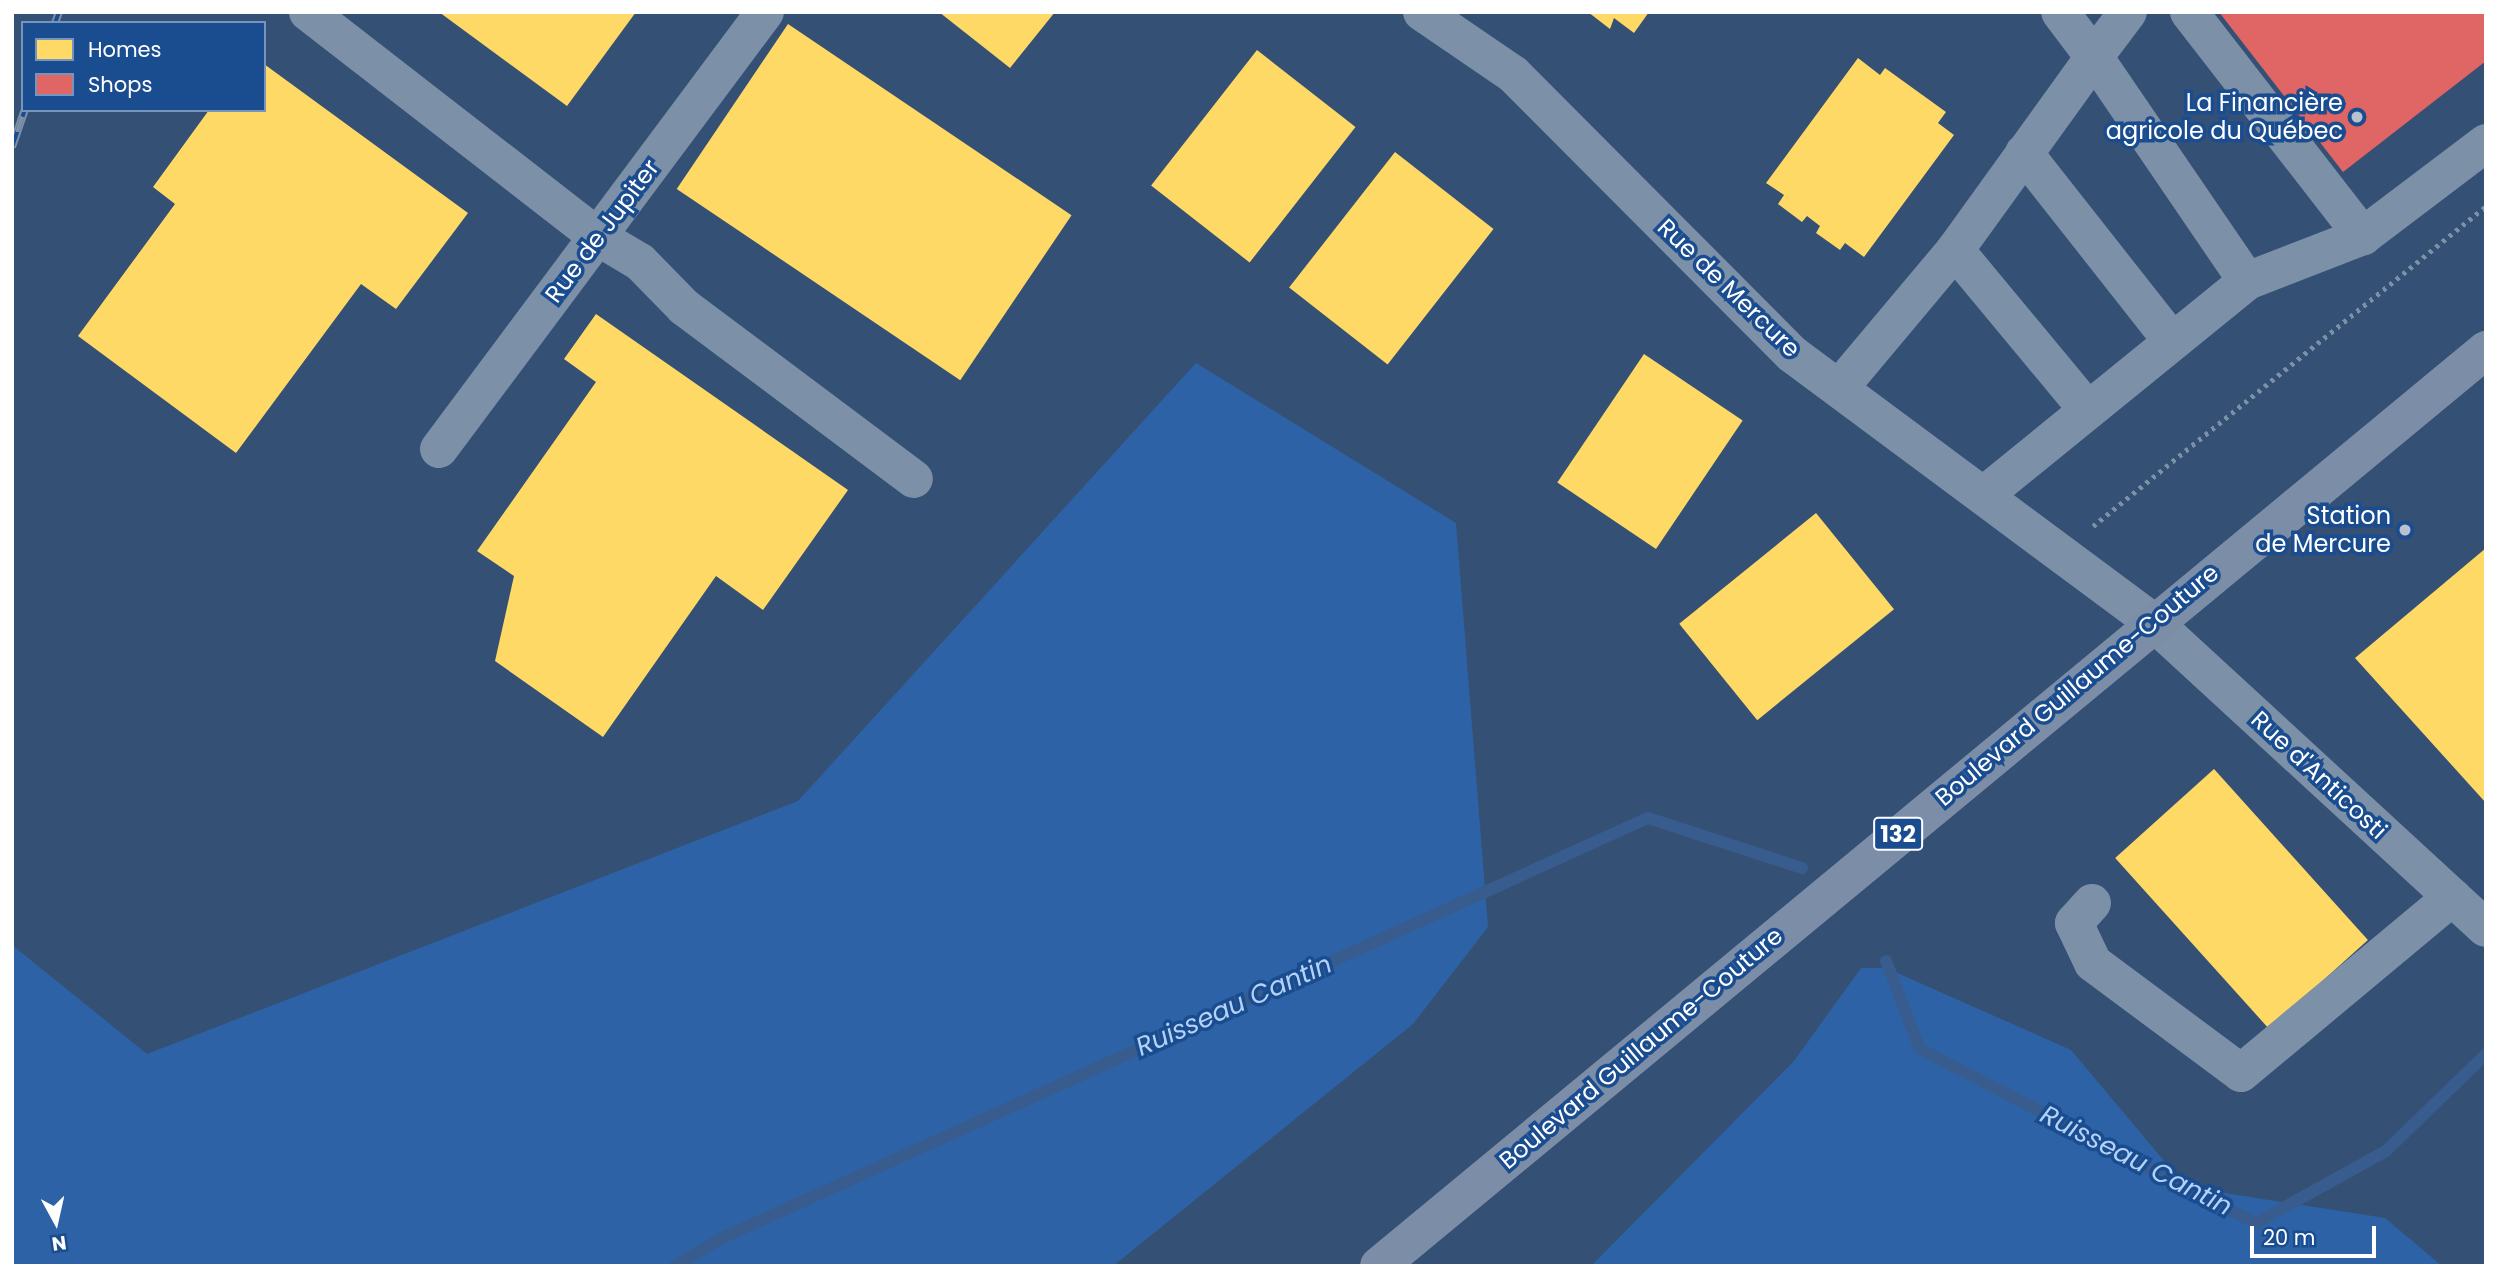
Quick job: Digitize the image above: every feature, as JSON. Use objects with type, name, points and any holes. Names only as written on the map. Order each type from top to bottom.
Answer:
[{"type":"main road","name":"Boulevard Guillaume-Couture","points":[[1379,1266],[2153,622],[2486,350]]},
{"type":"street","points":[[308,12],[598,237],[640,262],[684,307],[915,479]]},
{"type":"street","name":"Rue de Jupiter","points":[[439,449],[765,12]]},
{"type":"street","name":"Rue de Mercure","points":[[1422,12],[1513,74],[1792,354],[1841,386],[2153,622]]},
{"type":"street","points":[[2060,12],[2094,57],[2247,281]]},
{"type":"street","points":[[1841,386],[1955,250],[2128,12]]},
{"type":"street","points":[[2189,12],[2363,236]]},
{"type":"street","points":[[1984,495],[2171,340],[2247,281],[2363,236],[2486,143]]},
{"type":"street","points":[[2024,153],[2171,340]]},
{"type":"street","points":[[1955,250],[2088,410]]},
{"type":"street","name":"Rue d'Anticosti","points":[[2153,622],[2486,928]]},
{"type":"street","points":[[2092,904],[2074,923],[2092,963],[2241,1073],[2452,897]]},
{"type":"path","points":[[2060,553],[2486,206]]},
{"type":"shaded area","points":[[1196,363],[1456,523],[1488,927],[1413,1024],[1113,1266],[12,1266],[12,945],[147,1054],[798,801]]},
{"type":"shaded area","points":[[1861,968],[1886,968],[2071,1050],[2186,1187],[2385,1218],[2442,1266],[1591,1266],[1794,1061]]},
{"type":"building: Homes","points":[[439,12],[636,12],[567,106]]},
{"type":"building: Homes","points":[[939,12],[1055,12],[1010,68]]},
{"type":"building: Homes","points":[[1588,12],[1649,12],[1634,33],[1614,18],[1610,29]]},
{"type":"building: Homes","points":[[788,24],[1072,215],[960,380],[677,189]]},
{"type":"building: Homes","points":[[1257,50],[1356,127],[1250,262],[1151,186]]},
{"type":"building: Homes","points":[[1858,58],[1880,75],[1885,68],[1946,112],[1938,123],[1954,135],[1864,257],[1845,243],[1840,250],[1816,233],[1820,226],[1807,216],[1802,222],[1778,204],[1784,195],[1766,183]]},
{"type":"building: Homes","points":[[266,65],[468,213],[396,309],[361,284],[236,453],[78,336],[175,204],[153,187],[208,112],[266,112]]},
{"type":"building: Homes","points":[[1395,152],[1494,229],[1388,364],[1289,288]]},
{"type":"building: Homes","points":[[596,314],[848,490],[763,610],[716,576],[603,737],[495,661],[514,576],[477,551],[596,382],[564,359]]},
{"type":"building: Homes","points":[[1644,354],[1743,421],[1656,549],[1557,483]]},
{"type":"building: Homes","points":[[1816,513],[1894,609],[1757,720],[1679,624]]},
{"type":"building: Homes","points":[[2486,548],[2486,803],[2355,658]]},
{"type":"building: Homes","points":[[2214,769],[2368,940],[2269,1029],[2115,858]]},
{"type":"building: Shops","name":"La Financière agricole du Québec","points":[[2219,12],[2486,12],[2486,61],[2343,172]]},
{"type":"waterway","name":"Ruisseau Cantin","points":[[675,1266],[722,1238],[1648,818],[1802,868]]},
{"type":"waterway","name":"Ruisseau Cantin","points":[[1886,961],[1920,1049],[2256,1223],[2386,1151],[2486,1054]]},
{"type":"railway","points":[[56,21],[59,12]]},
{"type":"railway","points":[[12,147],[24,112]]},
{"type":"place","name":"La Financière agricole du Québec","points":[[2357,117]]},
{"type":"place","name":"Station de Mercure","points":[[2405,530]]}]
